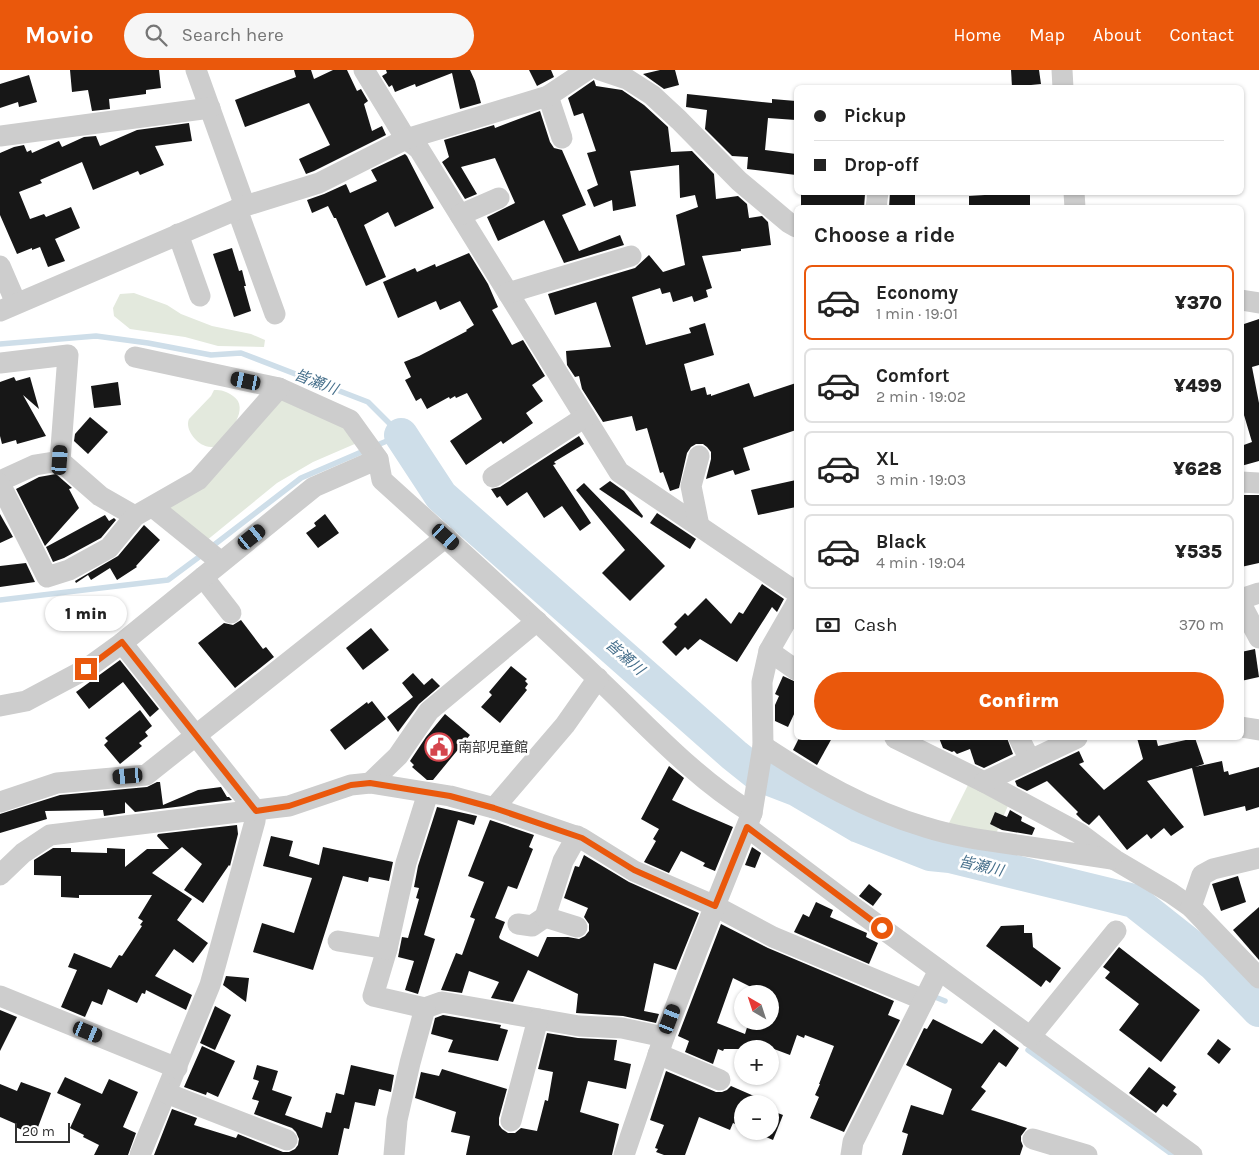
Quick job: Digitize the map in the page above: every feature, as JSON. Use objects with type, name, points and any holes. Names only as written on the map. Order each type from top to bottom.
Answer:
[{"type":"street","points":[[196,70],[210,108],[275,314]]},
{"type":"street","points":[[364,70],[406,139],[420,149],[619,472],[794,591]]},
{"type":"street","points":[[0,266],[8,307],[241,207],[319,183],[406,139],[548,96],[588,70]]},
{"type":"street","points":[[600,70],[627,74],[679,120],[739,180],[789,224],[794,226]]},
{"type":"street","points":[[1062,70],[1063,85]]},
{"type":"street","points":[[548,96],[562,138]]},
{"type":"street","points":[[0,136],[210,108]]},
{"type":"street","points":[[460,215],[499,198]]},
{"type":"street","points":[[178,234],[200,296]]},
{"type":"street","points":[[508,293],[631,256]]},
{"type":"street","points":[[1244,300],[1259,303]]},
{"type":"street","points":[[0,363],[68,355],[60,460]]},
{"type":"street","points":[[135,357],[279,388],[350,420],[378,458],[382,480],[537,620],[685,762],[737,804],[750,820],[939,970],[1192,1155]]},
{"type":"street","points":[[60,460],[35,465],[0,483],[47,577],[69,570],[109,548],[144,511],[198,480],[279,388]]},
{"type":"street","points":[[493,477],[585,418]]},
{"type":"street","points":[[699,456],[692,486],[699,526]]},
{"type":"street","points":[[0,706],[26,701],[86,669],[203,577],[213,555],[314,487],[378,458]]},
{"type":"street","points":[[60,460],[100,496],[144,511],[213,555]]},
{"type":"street","points":[[1244,482],[1259,483]]},
{"type":"street","points":[[0,802],[57,783],[146,775],[195,734],[446,537]]},
{"type":"street","points":[[203,577],[231,613]]},
{"type":"street","points":[[1244,598],[1259,593]]},
{"type":"street","points":[[624,1155],[661,1046],[750,820],[762,746],[762,682],[769,651],[794,607]]},
{"type":"street","points":[[1244,610],[1259,638]]},
{"type":"street","points":[[370,783],[398,756],[429,712],[537,620]]},
{"type":"street","points":[[122,642],[256,811],[255,822],[210,985],[140,1155]]},
{"type":"street","points":[[769,651],[794,669]]},
{"type":"street","points":[[494,808],[564,725],[598,678]]},
{"type":"street","points":[[1244,727],[1259,730]]},
{"type":"street","points":[[905,740],[924,744],[984,782],[1079,833],[1115,860],[1171,893],[1191,907],[1259,978]]},
{"type":"street","points":[[1020,740],[1030,760]]},
{"type":"street","points":[[984,782],[1073,740]]},
{"type":"street","points":[[762,746],[796,768],[837,790],[878,810],[925,827],[967,837],[1115,860]]},
{"type":"street","points":[[0,875],[23,853],[50,835],[289,806],[351,785],[370,783],[450,796],[494,808],[577,836],[634,870],[715,906],[773,938],[924,1000]]},
{"type":"street","points":[[428,792],[406,863],[387,949],[374,996],[425,1008],[442,1002],[579,1026],[622,1028],[661,1046],[720,1080]]},
{"type":"street","points":[[518,924],[532,926],[546,917],[563,861],[577,836]]},
{"type":"street","points":[[1191,907],[1202,875],[1213,868],[1259,858]]},
{"type":"street","points":[[546,917],[577,927]]},
{"type":"street","points":[[1030,1037],[1116,931]]},
{"type":"street","points":[[338,941],[387,949]]},
{"type":"street","points":[[851,1155],[853,1142],[939,970]]},
{"type":"street","points":[[0,996],[177,1068]]},
{"type":"street","points":[[394,1155],[397,1120],[425,1008]]},
{"type":"street","points":[[511,1121],[538,1019]]},
{"type":"street","points":[[166,1093],[287,1140]]},
{"type":"street","points":[[1033,1138],[1087,1155]]},
{"type":"shaded area","points":[[134,293],[167,305],[181,314],[212,326],[251,334],[265,340],[264,347],[218,346],[185,337],[130,329],[114,316],[113,308],[120,294]]},
{"type":"shaded area","points":[[214,390],[231,394],[238,401],[240,407],[236,421],[220,445],[207,447],[194,438],[188,423],[189,419],[211,396]]},
{"type":"shaded area","points":[[284,397],[340,421],[357,443],[313,462],[277,483],[206,541],[167,507]]},
{"type":"shaded area","points":[[970,781],[1010,801],[995,836],[946,829]]},
{"type":"building","points":[[70,70],[159,70],[161,88],[146,90],[146,94],[109,99],[110,109],[92,111],[88,90],[72,92]]},
{"type":"building","points":[[294,70],[311,70],[314,79],[333,70],[347,70],[357,91],[361,89],[368,101],[364,104],[372,131],[382,126],[386,135],[306,174],[299,159],[330,145],[309,103],[245,127],[235,100],[296,77]]},
{"type":"building","points":[[386,70],[470,70],[481,103],[460,109],[452,73],[416,87],[415,84],[395,92],[392,85],[389,87],[382,76],[387,73]]},
{"type":"building","points":[[529,70],[551,70],[554,77],[537,86]]},
{"type":"building","points":[[660,70],[675,70],[679,85],[664,89],[643,74]]},
{"type":"building","points":[[1011,70],[1039,70],[1041,84],[1012,85]]},
{"type":"building","points":[[29,75],[37,102],[19,107],[18,102],[0,108],[0,84]]},
{"type":"building","points":[[594,80],[596,86],[622,90],[644,105],[668,127],[671,152],[692,151],[714,174],[716,199],[738,196],[747,204],[749,218],[762,216],[768,222],[771,245],[702,256],[712,288],[706,290],[708,297],[694,302],[692,296],[673,302],[670,292],[662,294],[660,288],[632,297],[646,345],[691,333],[689,328],[705,323],[714,355],[684,364],[691,391],[705,387],[707,395],[711,394],[711,396],[749,383],[754,397],[794,384],[794,431],[743,448],[750,470],[735,475],[733,470],[706,479],[711,452],[703,444],[696,444],[687,453],[679,488],[670,491],[663,472],[660,473],[647,428],[636,431],[632,416],[603,422],[582,389],[579,376],[575,377],[567,365],[566,351],[611,347],[596,302],[555,315],[548,294],[635,268],[649,255],[663,272],[685,265],[676,215],[698,207],[695,195],[680,198],[679,165],[630,171],[636,206],[613,211],[612,200],[594,207],[587,190],[598,185],[587,153],[596,151],[583,113],[574,116],[568,98]]},
{"type":"building","points":[[687,94],[772,103],[772,99],[794,101],[794,120],[768,118],[765,150],[794,154],[794,175],[747,169],[748,157],[732,156],[705,129],[707,110],[686,107]]},
{"type":"building","points":[[540,111],[550,142],[554,148],[562,150],[586,205],[562,215],[579,251],[620,235],[624,245],[564,263],[544,220],[498,241],[487,217],[515,203],[495,158],[461,167],[477,194],[465,199],[442,162],[449,157],[444,140],[494,125],[495,128]]},
{"type":"building","points":[[189,123],[192,141],[155,146],[164,165],[140,175],[138,171],[93,190],[82,162],[40,180],[42,183],[19,192],[30,219],[44,214],[46,217],[71,207],[80,228],[55,239],[65,261],[48,267],[40,247],[17,254],[0,215],[0,153],[24,145],[27,152],[31,150],[32,153],[59,141],[62,147],[84,137],[96,136],[100,146],[137,130]]},
{"type":"building","points":[[405,154],[434,208],[395,227],[388,212],[364,225],[386,277],[366,286],[336,218],[334,218],[328,206],[312,213],[307,200],[346,184],[350,193],[377,181],[371,170]]},
{"type":"building","points":[[801,195],[865,195],[864,205],[801,205]]},
{"type":"building","points":[[890,195],[915,195],[915,205],[889,205]]},
{"type":"building","points":[[1030,195],[1030,205],[969,205],[969,196]]},
{"type":"building","points":[[232,248],[239,271],[242,270],[251,311],[234,317],[213,254]]},
{"type":"building","points":[[469,253],[488,284],[498,307],[492,310],[512,345],[523,340],[545,376],[532,385],[543,401],[526,413],[533,423],[503,444],[501,441],[466,465],[450,441],[482,419],[467,393],[456,398],[455,396],[450,399],[449,397],[427,409],[421,398],[416,401],[405,380],[411,377],[404,362],[467,331],[474,325],[460,301],[440,310],[436,301],[398,318],[383,282],[415,268],[417,272],[435,264],[436,267]]},
{"type":"building","points":[[1259,319],[1259,365],[1252,367],[1259,403],[1259,461],[1244,465],[1244,445],[1252,442],[1244,415],[1244,324]]},
{"type":"building","points":[[14,377],[16,381],[30,377],[39,409],[23,395],[46,436],[17,444],[16,440],[2,444],[0,436],[0,382]]},
{"type":"building","points":[[118,382],[121,405],[94,408],[91,386]]},
{"type":"building","points":[[90,417],[108,432],[88,454],[74,441],[75,434]]},
{"type":"building","points":[[579,436],[584,444],[554,462],[556,464],[553,465],[591,523],[580,531],[562,506],[544,518],[527,492],[507,506],[500,496],[497,498],[491,489],[500,487]]},
{"type":"building","points":[[56,474],[72,488],[69,489],[79,508],[45,546],[16,489],[39,477]]},
{"type":"building","points":[[794,480],[794,507],[758,515],[751,490]]},
{"type":"building","points":[[610,481],[624,491],[643,516],[642,518],[599,489]]},
{"type":"building","points":[[584,483],[665,566],[630,601],[602,573],[625,550],[576,490]]},
{"type":"building","points":[[1244,495],[1259,495],[1259,563],[1244,566]]},
{"type":"building","points":[[657,513],[696,539],[690,549],[650,523]]},
{"type":"building","points":[[0,514],[13,537],[0,543]]},
{"type":"building","points":[[325,514],[339,533],[318,548],[306,533],[316,526],[314,523]]},
{"type":"building","points":[[105,515],[109,521],[114,518],[116,520],[101,538],[53,562],[46,547]]},
{"type":"building","points":[[144,525],[160,540],[137,567],[117,580],[110,568],[91,580],[88,575],[76,583],[75,581],[118,556]]},
{"type":"building","points":[[26,563],[35,582],[0,587],[0,566]]},
{"type":"building","points":[[762,584],[784,599],[777,612],[772,607],[737,662],[700,639],[688,650],[685,647],[676,656],[662,642],[677,627],[674,624],[685,613],[688,616],[706,598],[731,624],[739,612],[743,614]]},
{"type":"building","points":[[241,620],[263,649],[266,647],[274,657],[235,688],[198,643],[224,623],[233,625]]},
{"type":"building","points":[[371,628],[389,650],[363,670],[346,648]]},
{"type":"building","points":[[1255,649],[1259,677],[1244,680],[1244,651]]},
{"type":"building","points":[[120,660],[159,709],[150,717],[123,682],[89,709],[76,692]]},
{"type":"building","points":[[511,666],[527,679],[525,681],[528,684],[525,688],[527,690],[500,723],[481,707],[492,695],[489,692]]},
{"type":"building","points":[[413,673],[424,685],[432,678],[440,686],[419,704],[398,732],[387,717],[413,697],[402,683]]},
{"type":"building","points":[[783,676],[794,681],[794,714],[788,727],[775,721],[775,705],[779,696],[775,694]]},
{"type":"building","points":[[372,701],[386,719],[345,750],[330,730],[367,702],[368,704]]},
{"type":"building","points":[[140,710],[152,726],[145,732],[148,736],[139,743],[142,746],[120,764],[104,745],[108,741],[105,738]]},
{"type":"building","name":"南部児童館","points":[[445,714],[470,735],[433,780],[427,780],[412,767],[414,765],[410,761],[426,737]]},
{"type":"building","points":[[798,740],[831,740],[817,765],[793,750]]},
{"type":"building","points":[[940,740],[1008,740],[1013,754],[984,768],[975,764],[970,749],[957,754],[954,751],[943,748]]},
{"type":"building","points":[[1138,740],[1156,740],[1158,746],[1186,740],[1196,740],[1204,764],[1195,767],[1222,761],[1224,772],[1228,771],[1229,775],[1259,767],[1259,807],[1246,811],[1245,806],[1204,816],[1192,768],[1147,781],[1184,827],[1171,836],[1164,828],[1151,839],[1147,834],[1127,850],[1099,815],[1089,825],[1076,814],[1078,812],[1047,781],[1027,791],[1017,786],[1015,781],[1079,751],[1084,762],[1079,764],[1104,790],[1143,759]]},
{"type":"building","points":[[669,766],[684,778],[672,800],[733,827],[715,871],[703,866],[705,863],[681,851],[669,873],[644,862],[656,841],[653,839],[659,829],[641,819]]},
{"type":"building","points":[[160,782],[163,805],[198,790],[221,787],[227,797],[232,800],[135,812],[125,802],[125,813],[104,816],[103,810],[45,811],[47,819],[0,833],[0,814],[60,795],[147,787]]},
{"type":"building","points":[[437,807],[477,816],[474,825],[458,820],[424,935],[435,939],[418,994],[405,990],[414,961],[398,957],[402,937],[408,938],[419,899],[416,898],[419,888],[414,887],[418,866]]},
{"type":"building","points":[[1010,810],[1022,817],[1021,821],[1035,828],[1032,835],[1002,830],[990,824],[995,812],[1007,817]]},
{"type":"building","points":[[490,820],[534,835],[529,847],[533,849],[517,889],[508,886],[495,918],[505,922],[499,937],[500,939],[538,957],[547,937],[579,939],[589,931],[589,924],[584,917],[588,908],[564,898],[575,866],[579,867],[584,855],[629,882],[699,913],[676,970],[654,963],[644,1011],[659,1014],[656,1023],[623,1016],[576,1013],[578,994],[528,970],[513,1002],[491,998],[499,982],[469,971],[462,993],[441,990],[456,953],[462,955],[475,919],[470,917],[484,882],[468,876]]},
{"type":"building","points":[[237,825],[238,834],[230,866],[203,903],[184,890],[202,864],[182,847],[152,873],[192,899],[177,920],[208,943],[193,963],[174,949],[155,976],[192,995],[186,1010],[146,990],[145,994],[142,993],[137,1003],[108,989],[102,1005],[92,1001],[85,1017],[61,1007],[77,970],[68,967],[74,953],[111,968],[119,955],[122,956],[142,926],[140,925],[143,921],[138,918],[152,895],[79,895],[79,898],[61,897],[61,876],[34,875],[34,860],[53,848],[71,848],[71,852],[107,853],[107,848],[125,849],[125,867],[147,849],[169,849],[157,836],[158,834]]},
{"type":"building","points":[[271,836],[293,841],[289,856],[319,865],[323,847],[393,862],[389,881],[369,877],[368,882],[343,876],[313,970],[253,952],[262,923],[294,933],[312,878],[263,866]]},
{"type":"building","points":[[752,847],[761,853],[755,868],[745,865]]},
{"type":"building","points":[[1238,876],[1246,902],[1221,911],[1212,884]]},
{"type":"building","points":[[869,884],[882,894],[873,906],[859,896]]},
{"type":"building","points":[[816,902],[833,910],[830,917],[867,933],[866,937],[878,943],[869,964],[794,932],[803,914],[809,917]]},
{"type":"building","points":[[1259,907],[1259,960],[1233,930]]},
{"type":"building","points":[[721,924],[768,948],[894,1001],[888,1015],[900,1020],[844,1132],[810,1118],[819,1097],[815,1095],[834,1046],[805,1035],[804,1038],[797,1035],[790,1055],[779,1051],[779,1040],[734,1040],[734,1049],[724,1049],[723,1051],[718,1049],[713,1064],[685,1052],[689,1041],[678,1036]]},
{"type":"building","points":[[1024,925],[1024,933],[1032,933],[1033,947],[1061,968],[1050,983],[1046,980],[1041,987],[986,946],[1001,926]]},
{"type":"building","points":[[1119,947],[1200,1010],[1161,1062],[1119,1030],[1139,1004],[1105,978],[1110,972],[1103,967]]},
{"type":"building","points":[[226,976],[249,978],[246,1002],[223,985]]},
{"type":"building","points":[[215,1006],[231,1015],[215,1050],[200,1043]]},
{"type":"building","points":[[0,1010],[17,1017],[0,1051]]},
{"type":"building","points":[[443,1015],[501,1025],[500,1028],[508,1030],[498,1061],[448,1052],[453,1040],[431,1034],[435,1018]]},
{"type":"building","points":[[933,1019],[982,1044],[994,1029],[1019,1048],[1006,1067],[999,1062],[981,1087],[986,1091],[971,1110],[1027,1128],[1021,1136],[1023,1146],[1020,1155],[902,1155],[908,1134],[902,1132],[911,1105],[943,1115],[952,1089],[906,1065],[924,1028],[927,1029]]},
{"type":"building","points":[[547,1033],[578,1038],[617,1040],[614,1060],[631,1064],[626,1089],[588,1081],[580,1112],[619,1124],[612,1155],[466,1155],[470,1136],[451,1132],[456,1112],[415,1098],[421,1072],[439,1076],[442,1069],[507,1089],[499,1118],[499,1125],[508,1133],[515,1133],[521,1128],[537,1131],[545,1100],[548,1101],[553,1072],[538,1069]]},
{"type":"building","points":[[1218,1039],[1231,1049],[1219,1064],[1207,1054]]},
{"type":"building","points":[[202,1046],[235,1061],[218,1097],[207,1092],[206,1095],[184,1087]]},
{"type":"building","points":[[257,1065],[278,1071],[272,1090],[292,1097],[285,1115],[322,1128],[326,1112],[331,1113],[336,1093],[344,1095],[351,1065],[394,1075],[391,1092],[379,1089],[375,1106],[355,1102],[349,1129],[344,1128],[338,1155],[154,1155],[172,1109],[197,1118],[194,1125],[236,1138],[238,1134],[283,1152],[295,1149],[299,1139],[292,1128],[254,1114],[259,1101],[252,1099],[259,1081],[253,1079]]},
{"type":"building","points":[[1149,1067],[1176,1087],[1173,1091],[1177,1094],[1167,1107],[1163,1104],[1156,1113],[1129,1093]]},
{"type":"building","points":[[666,1071],[716,1092],[727,1090],[731,1086],[752,1095],[734,1095],[734,1123],[730,1130],[699,1117],[685,1155],[664,1155],[656,1152],[658,1149],[655,1148],[664,1125],[650,1120]]},
{"type":"building","points":[[65,1077],[102,1094],[109,1079],[138,1092],[123,1127],[136,1133],[128,1155],[94,1155],[99,1145],[70,1128],[81,1104],[57,1093]]},
{"type":"building","points":[[21,1082],[51,1093],[35,1135],[15,1127],[16,1124],[0,1117],[0,1084],[17,1091]]},
{"type":"building","points":[[779,1113],[783,1115],[779,1125]]},
{"type":"waterway","name":"皆瀬川","points":[[0,344],[96,336],[148,343],[211,355],[241,353],[368,402],[401,435],[375,446]]},
{"type":"waterway","name":"皆瀬川","points":[[401,435],[441,496],[759,775],[798,790],[859,826],[930,854],[950,856],[1134,901],[1215,965],[1259,1010]]},
{"type":"waterway","points":[[210,548],[301,478],[366,450]]},
{"type":"waterway","points":[[0,600],[168,580],[203,554]]},
{"type":"waterway","points":[[935,997],[945,1001]]},
{"type":"waterway","points":[[1028,1050],[1173,1155]]},
{"type":"place","name":"南部児童館","points":[[439,747]]},
{"type":"route","points":[[86,669],[122,642],[256,811],[289,806],[351,785],[370,783],[450,796],[494,808],[582,838],[634,870],[715,906],[747,827],[882,928]]}]
